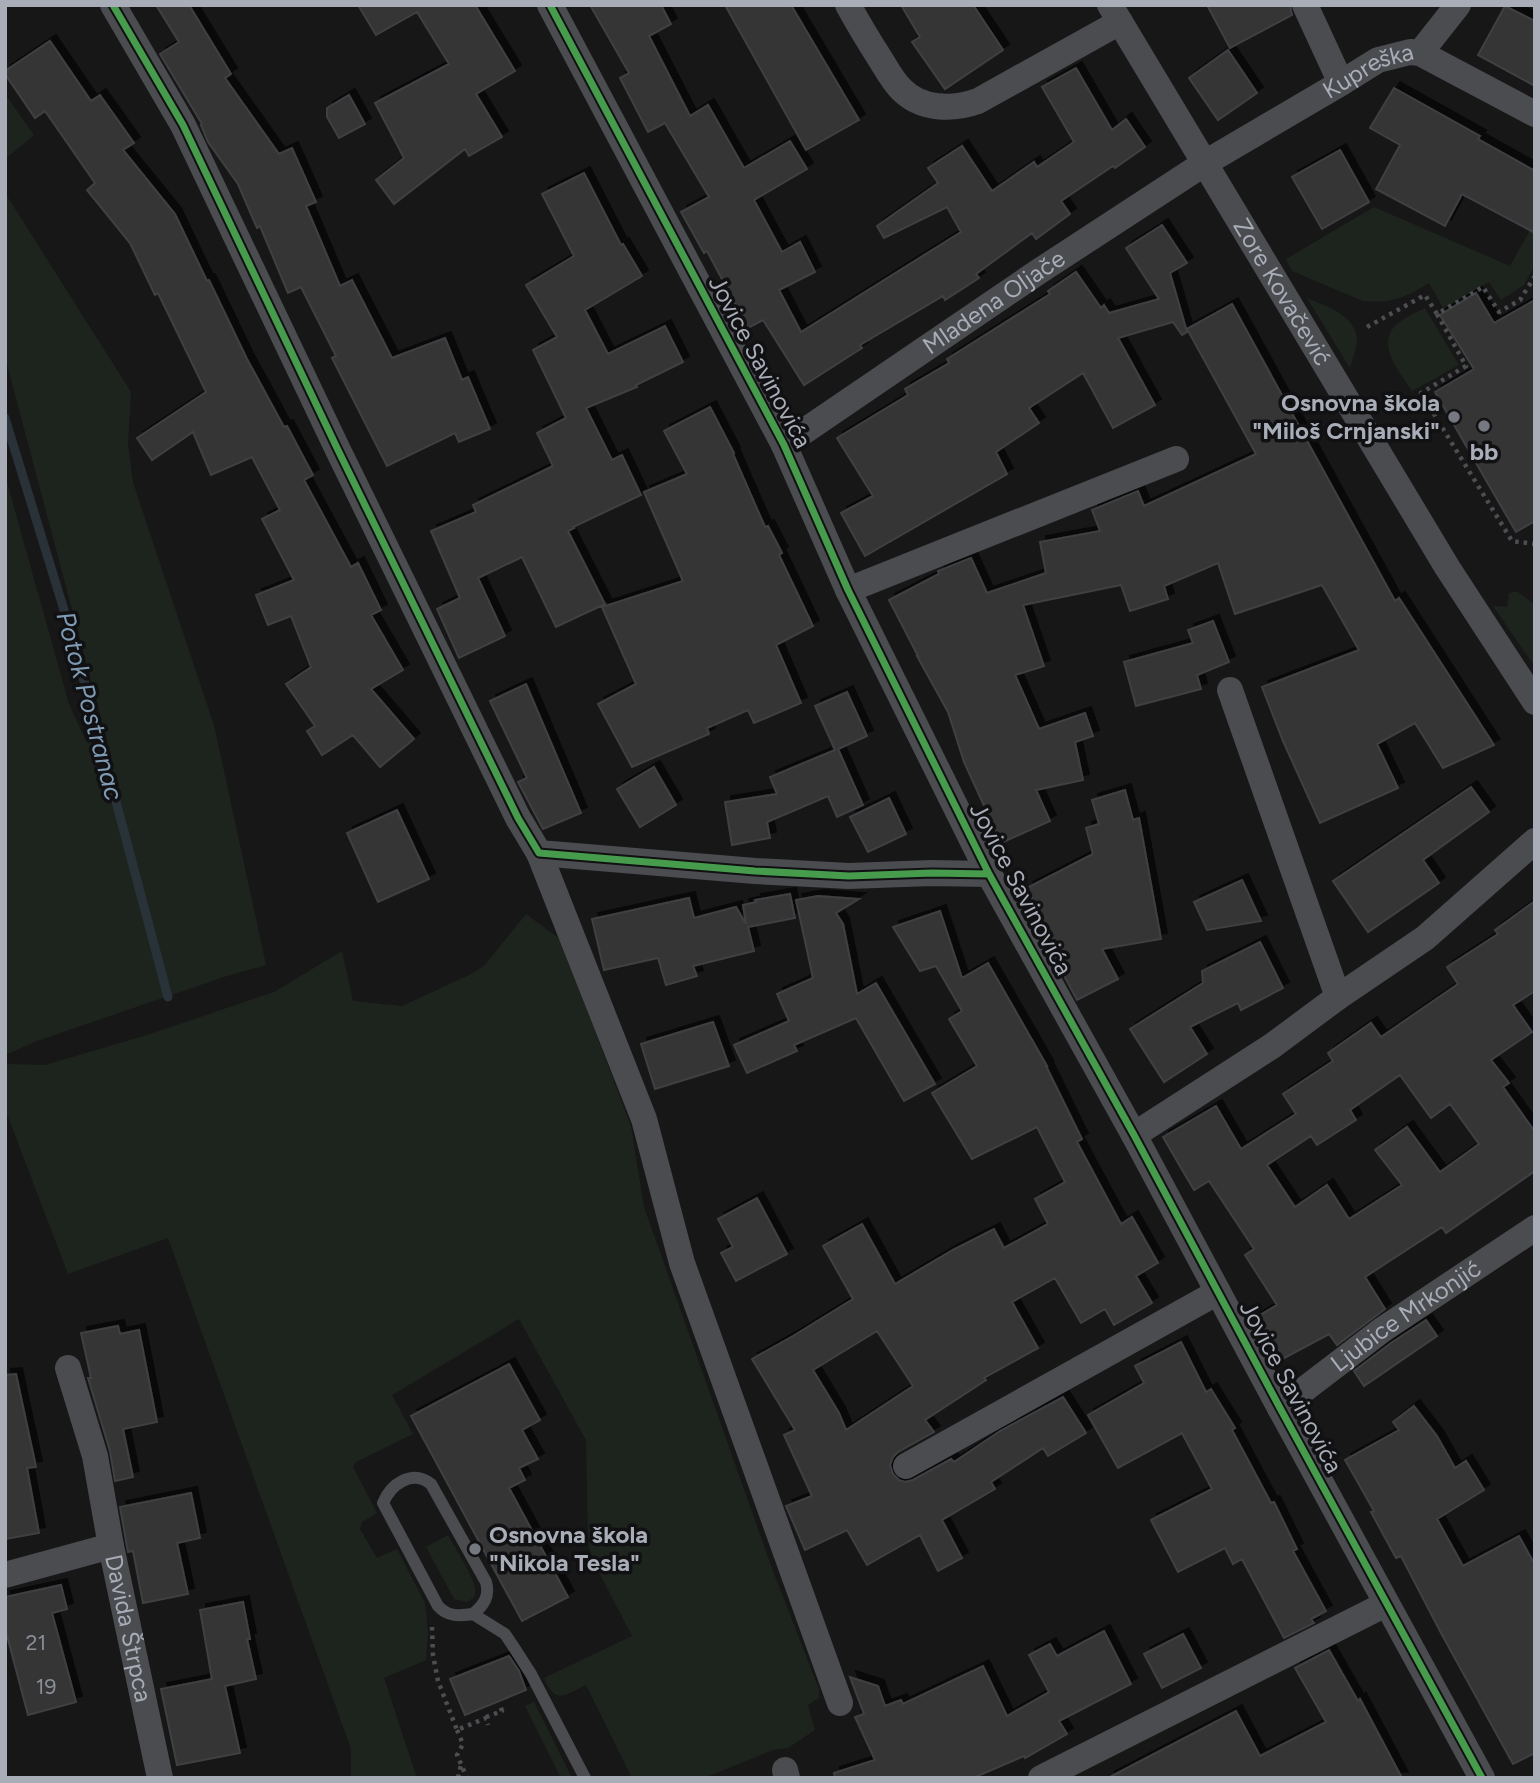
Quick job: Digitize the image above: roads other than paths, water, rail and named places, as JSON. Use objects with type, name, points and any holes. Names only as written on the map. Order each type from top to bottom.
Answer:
[{"type":"street","points":[[113,5],[183,125],[512,807],[540,853],[644,1119],[682,1263],[841,1703]]},
{"type":"street","name":"Jovice Savinovića","points":[[550,5],[784,445],[848,590],[989,874],[1134,1135],[1482,1778]]},
{"type":"street","name":"Zore Kovačević","points":[[848,5],[901,90],[914,100],[932,106],[949,107],[965,106],[978,101],[1115,13],[1447,567],[1535,702]]},
{"type":"street","points":[[1306,5],[1341,83]]},
{"type":"street","points":[[1420,53],[1458,5]]},
{"type":"street","name":"Kupreška","points":[[1205,163],[1378,60],[1409,52],[1420,53],[1535,114]]},
{"type":"street","name":"Mladena Oljače","points":[[784,445],[1038,272],[1205,163]]},
{"type":"street","points":[[848,590],[1176,459]]},
{"type":"street","points":[[1230,691],[1338,997]]},
{"type":"street","points":[[1134,1135],[1272,1046],[1425,938],[1535,841]]},
{"type":"street","points":[[540,853],[849,876],[989,874]]},
{"type":"street","name":"Ljubice Mrkonjić","points":[[1280,1408],[1382,1330],[1531,1239]]},
{"type":"street","points":[[906,1466],[1218,1292]]},
{"type":"street","points":[[68,1368],[95,1456],[111,1546]]},
{"type":"street","name":"Davida Štrpca","points":[[5,1575],[111,1546],[160,1778]]},
{"type":"street","points":[[1041,1778],[1386,1604]]},
{"type":"lane","points":[[487,1598],[473,1614],[461,1616],[444,1612],[383,1503],[393,1486],[417,1478],[425,1479],[431,1484],[486,1582],[487,1598],[493,1616],[531,1674],[584,1778]]},
{"type":"lane","points":[[473,1614],[505,1634]]},
{"type":"waterway","name":"Potok Postranac","points":[[5,418],[72,636],[168,997]]},
{"type":"place","name":"Osnovna škola \"Miloš Crnjanski\"","points":[[1454,417]]},
{"type":"place","name":"bb","points":[[1484,426]]},
{"type":"place","name":"Osnovna škola \"Nikola Tesla\"","points":[[475,1549]]}]
